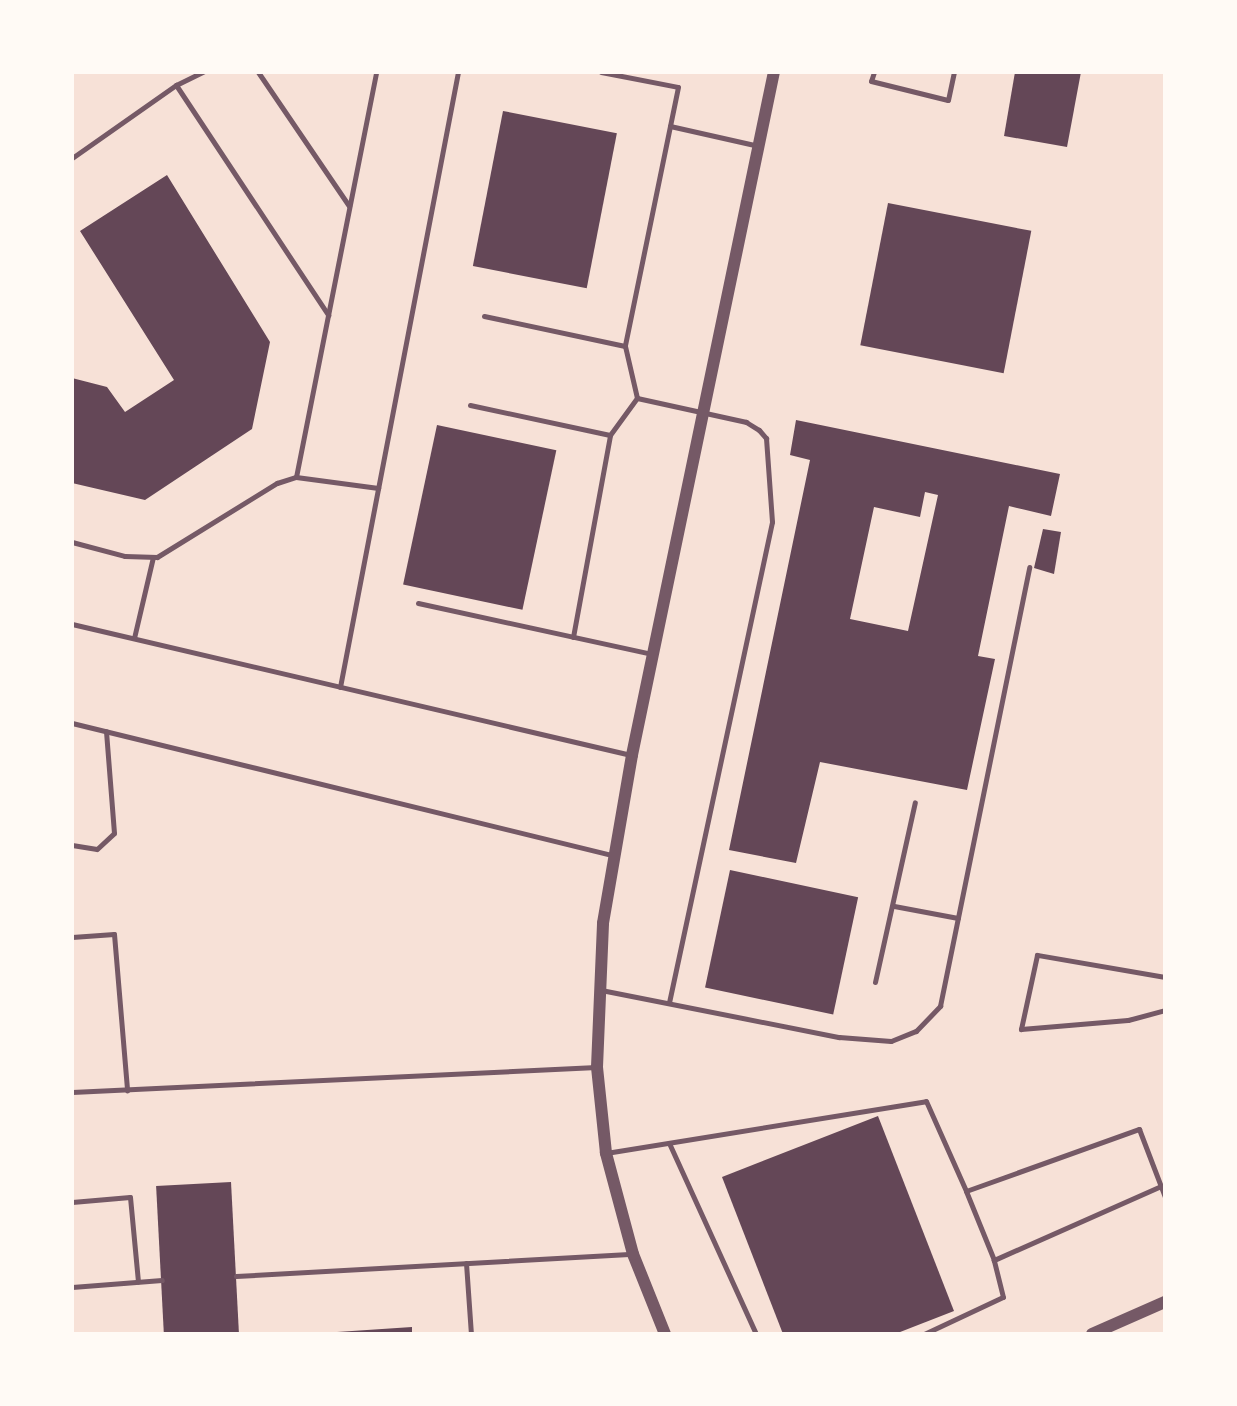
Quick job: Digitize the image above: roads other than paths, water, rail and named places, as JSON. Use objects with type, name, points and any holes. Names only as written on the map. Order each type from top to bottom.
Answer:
[{"type":"street","points":[[665,1334],[634,1254],[606,1153],[597,1067],[598,989],[612,855],[774,72]]},
{"type":"street","points":[[1092,1334],[1165,1302]]},
{"type":"lane","points":[[72,158],[176,85],[203,72]]},
{"type":"lane","points":[[258,72],[349,206]]},
{"type":"lane","points":[[296,477],[376,72]]},
{"type":"lane","points":[[340,687],[458,72]]},
{"type":"lane","points":[[573,637],[611,435],[637,398],[625,346],[678,87],[601,72]]},
{"type":"lane","points":[[874,72],[871,81],[947,100],[954,72]]},
{"type":"lane","points":[[176,85],[328,315]]},
{"type":"lane","points":[[670,126],[759,146]]},
{"type":"lane","points":[[484,316],[625,346]]},
{"type":"lane","points":[[637,398],[746,422],[766,438],[772,522],[669,1002]]},
{"type":"lane","points":[[470,405],[611,435]]},
{"type":"lane","points":[[72,542],[125,556],[153,557],[276,483],[296,477],[378,488]]},
{"type":"lane","points":[[134,638],[153,557]]},
{"type":"lane","points":[[598,989],[839,1037],[891,1041],[916,1031],[940,1006],[1029,567]]},
{"type":"lane","points":[[418,603],[653,655]]},
{"type":"lane","points":[[72,624],[632,755]]},
{"type":"lane","points":[[72,723],[612,855]]},
{"type":"lane","points":[[72,845],[97,849],[114,833],[106,731]]},
{"type":"lane","points":[[875,982],[915,802]]},
{"type":"lane","points":[[894,906],[958,918]]},
{"type":"lane","points":[[72,937],[114,934],[127,1090]]},
{"type":"lane","points":[[1165,977],[1037,955],[1021,1029],[1128,1020],[1165,1010]]},
{"type":"lane","points":[[72,1092],[597,1067]]},
{"type":"lane","points":[[606,1153],[926,1101],[994,1260],[1003,1297],[924,1334]]},
{"type":"lane","points":[[966,1191],[1139,1129],[1165,1197]]},
{"type":"lane","points":[[669,1143],[756,1334]]},
{"type":"lane","points":[[994,1260],[1161,1186]]},
{"type":"lane","points":[[72,1202],[130,1197],[138,1282]]},
{"type":"lane","points":[[236,1276],[634,1254]]},
{"type":"lane","points":[[466,1263],[471,1334]]},
{"type":"lane","points":[[72,1287],[162,1280]]}]
